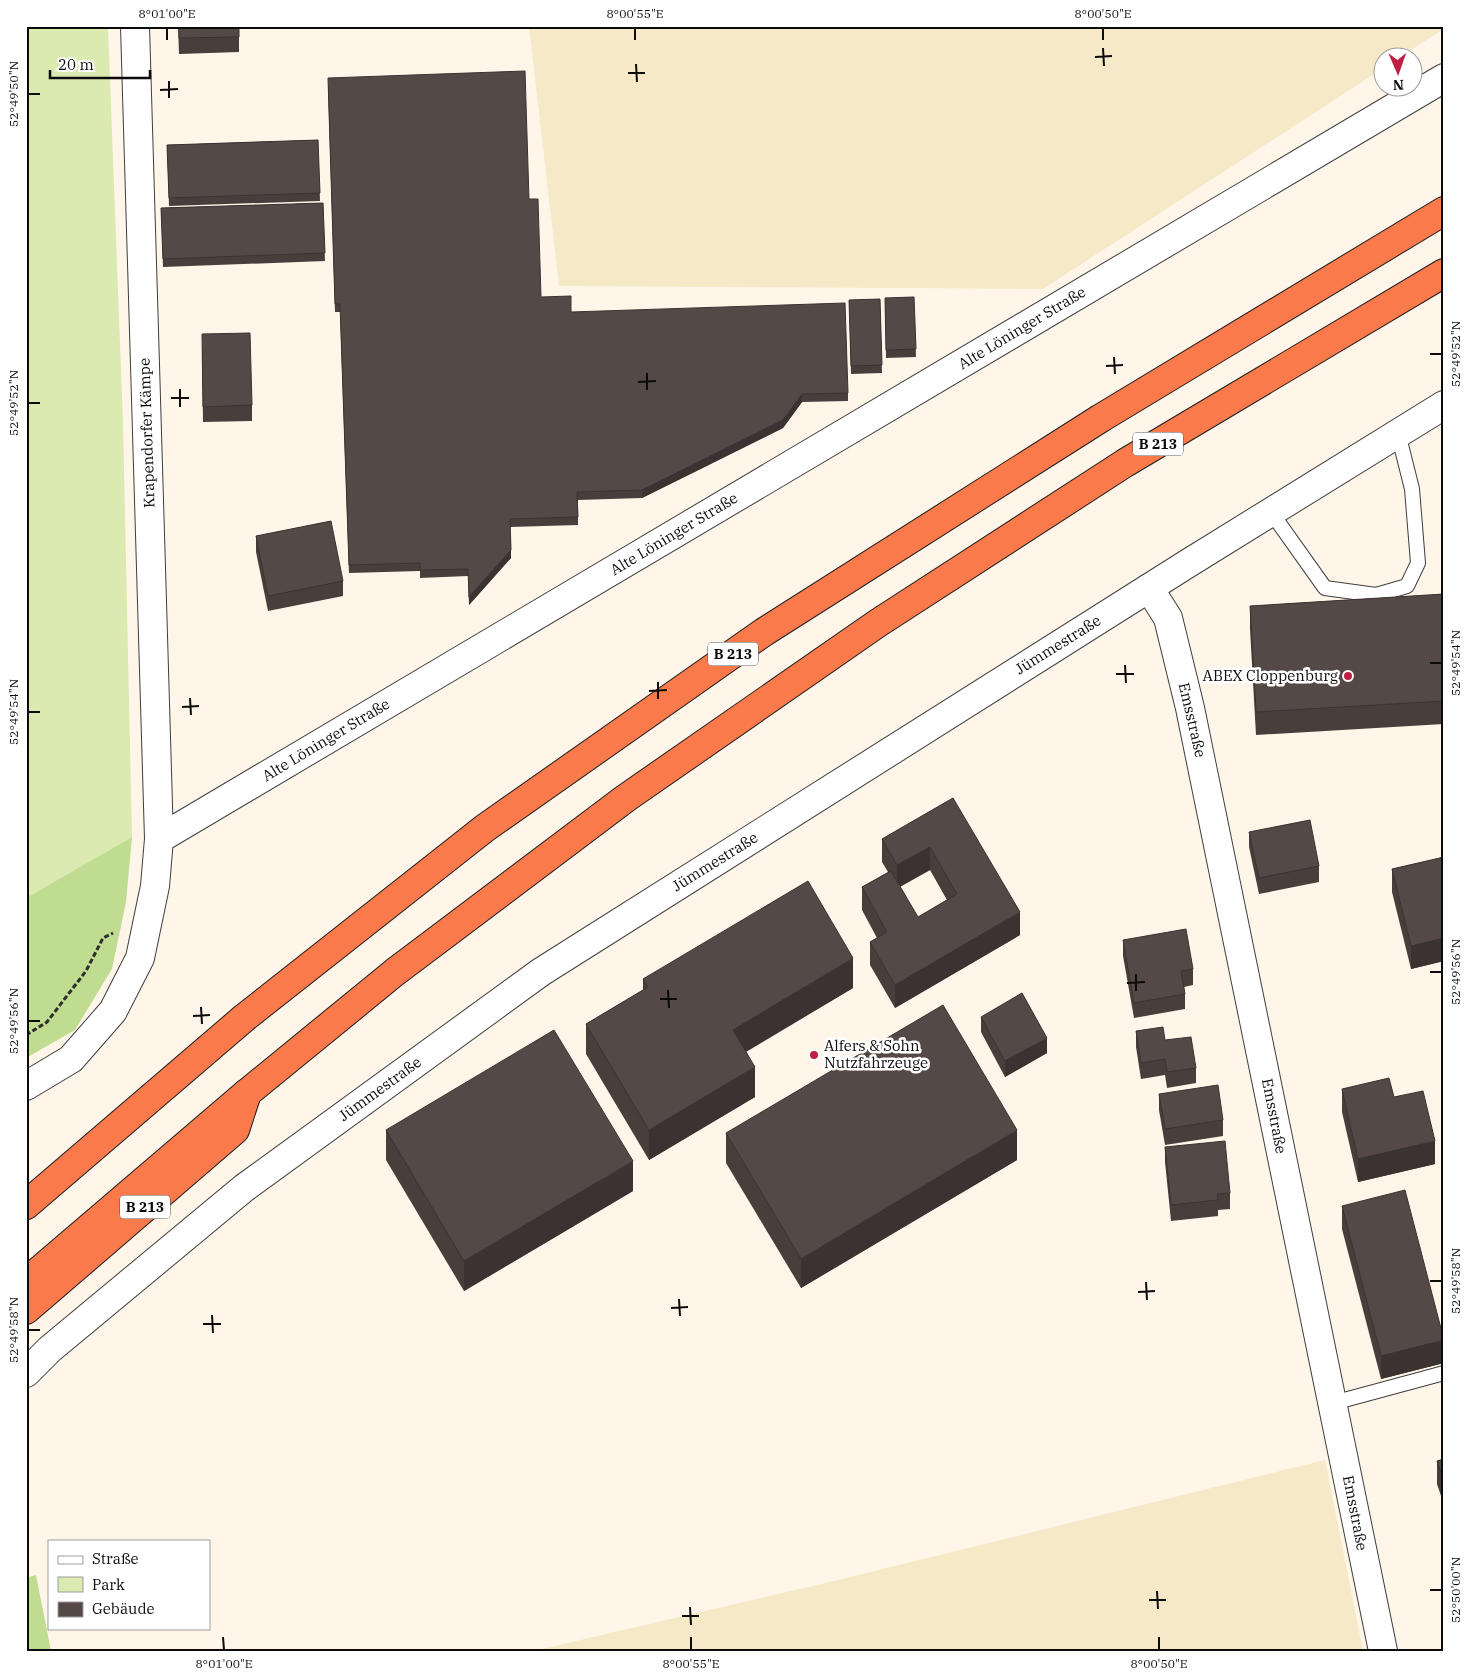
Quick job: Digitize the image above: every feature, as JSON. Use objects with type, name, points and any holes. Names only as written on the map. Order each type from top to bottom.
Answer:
[{"type":"highway","name":"B 213","points":[[26,1206],[244,1018],[485,828],[764,632],[1101,418],[1444,211]]},
{"type":"highway","name":"B 213","points":[[26,1282],[247,1092],[394,972],[626,798],[878,623],[1125,463],[1444,273]]},
{"type":"highway","name":"B 213","points":[[26,1310],[235,1130],[247,1092]]},
{"type":"street","name":"Krapendorfer Kämpe","points":[[135,26],[159,839]]},
{"type":"street","name":"Alte Löninger Straße","points":[[159,839],[1444,78]]},
{"type":"street","name":"Jümmestraße","points":[[26,1373],[50,1349],[244,1188],[541,972],[1149,588],[1444,405]]},
{"type":"street","name":"Emsstraße","points":[[1149,588],[1168,618],[1190,708],[1383,1651]]},
{"type":"street","points":[[26,1086],[71,1059],[113,1011],[140,958],[155,886],[159,839]]},
{"type":"lane","points":[[1271,512],[1325,588],[1376,595],[1407,586],[1418,563],[1412,489],[1398,433]]},
{"type":"lane","points":[[1332,1403],[1444,1373]]},
{"type":"path","points":[[26,1035],[47,1022],[86,971],[103,938],[149,915]]},
{"type":"shaded area","points":[[529,26],[1444,26],[1444,29],[1414,48],[1372,48],[1372,75],[1043,289],[559,286]]},
{"type":"shaded area","points":[[1325,1460],[1363,1651],[533,1651],[838,1580]]},
{"type":"green space","points":[[26,26],[108,26],[123,423],[132,837],[26,898]]},
{"type":"green space","points":[[132,837],[126,902],[112,969],[75,1030],[26,1058],[26,898]]},
{"type":"green space","points":[[36,1575],[51,1651],[26,1651],[26,1578]]},
{"type":"building","points":[[179,26],[239,26],[239,37],[179,38]]},
{"type":"building","points":[[525,71],[529,199],[538,199],[541,297],[571,296],[571,312],[845,303],[848,393],[802,394],[783,420],[642,490],[577,492],[578,517],[510,519],[511,550],[469,597],[468,569],[420,570],[420,563],[349,565],[340,304],[335,304],[328,78]]},
{"type":"building","points":[[318,140],[320,193],[169,198],[167,145]]},
{"type":"building","points":[[323,203],[325,253],[163,259],[161,208]]},
{"type":"building","points":[[914,297],[916,349],[886,350],[885,298]]},
{"type":"building","points":[[880,299],[882,365],[851,366],[849,300]]},
{"type":"building","points":[[250,333],[252,405],[203,407],[202,334]]},
{"type":"building","points":[[331,521],[343,581],[268,596],[256,536]]},
{"type":"building","name":"ABEX Cloppenburg","points":[[1444,594],[1444,701],[1256,712],[1250,606]]},
{"type":"building","points":[[953,798],[1020,912],[895,985],[870,942],[887,932],[862,887],[891,871],[918,917],[957,894],[930,847],[897,865],[882,839]]},
{"type":"building","points":[[1310,820],[1319,866],[1259,878],[1249,832]]},
{"type":"building","points":[[1444,857],[1444,938],[1411,946],[1392,869]]},
{"type":"building","points":[[808,881],[853,958],[733,1030],[755,1067],[649,1130],[586,1024],[648,987],[643,979]]},
{"type":"building","points":[[1186,929],[1193,969],[1181,971],[1185,994],[1134,1003],[1123,940]]},
{"type":"building","points":[[1022,993],[1047,1038],[1005,1061],[981,1017]]},
{"type":"building","points":[[943,1005],[1017,1130],[801,1259],[726,1133]]},
{"type":"building","points":[[1163,1027],[1165,1040],[1191,1037],[1196,1068],[1167,1072],[1165,1059],[1141,1063],[1136,1031]]},
{"type":"building","points":[[554,1030],[633,1161],[464,1261],[386,1130]]},
{"type":"building","points":[[1389,1078],[1394,1097],[1423,1091],[1435,1141],[1358,1159],[1342,1089]]},
{"type":"building","points":[[1218,1085],[1223,1120],[1165,1129],[1159,1094]]},
{"type":"building","points":[[1225,1141],[1230,1193],[1217,1194],[1218,1200],[1171,1205],[1165,1147]]},
{"type":"building","points":[[1405,1190],[1444,1340],[1381,1356],[1342,1206]]},
{"type":"building","points":[[1444,1459],[1444,1482],[1437,1461]]},
{"type":"place","name":"ABEX Cloppenburg","points":[[1348,676]]},
{"type":"place","name":"Alfers & Sohn Nutzfahrzeuge","points":[[814,1055]]}]
